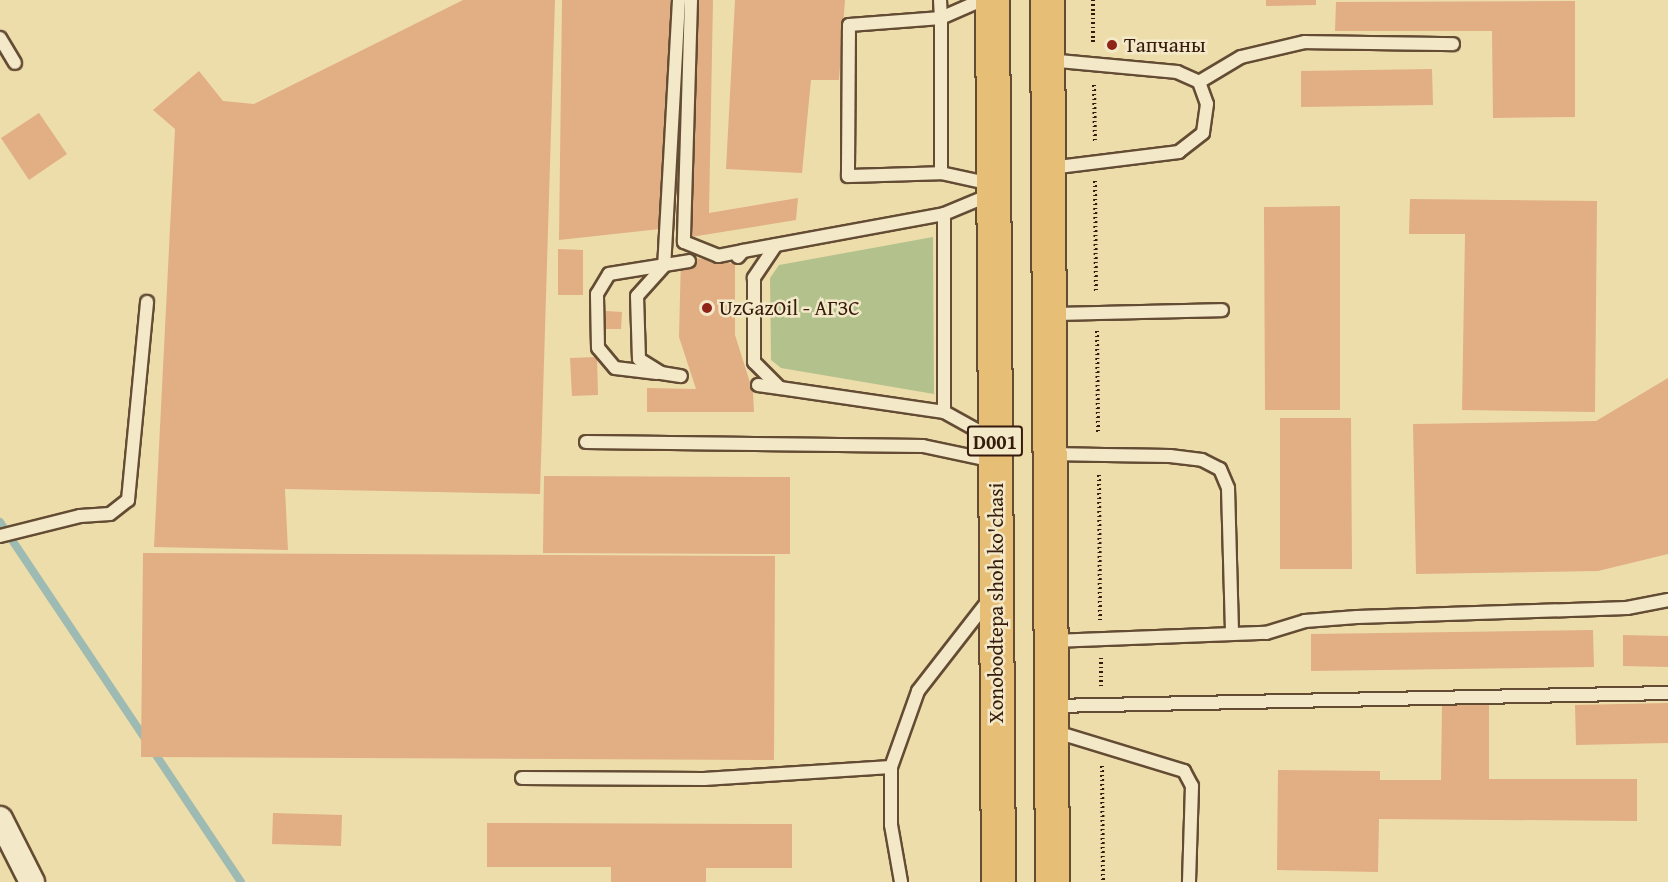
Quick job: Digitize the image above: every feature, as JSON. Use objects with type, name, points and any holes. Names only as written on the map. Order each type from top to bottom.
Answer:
[{"type":"highway","name":"Xonobodtepa shoh ko'chasi","points":[[992,0],[999,881]]},
{"type":"highway","name":"D001","points":[[1047,0],[1052,454],[1051,878]]},
{"type":"street","points":[[0,819],[32,882]]},
{"type":"lane","points":[[661,373],[639,359],[637,296],[664,266],[679,0]]},
{"type":"lane","points":[[691,0],[684,243],[718,256],[740,254],[776,245],[944,214],[993,189]]},
{"type":"lane","points":[[940,0],[941,173]]},
{"type":"lane","points":[[982,0],[941,18],[849,25],[848,176],[941,173],[993,189]]},
{"type":"lane","points":[[0,38],[15,63]]},
{"type":"lane","points":[[1199,82],[1241,57],[1305,42],[1453,44]]},
{"type":"lane","points":[[1048,60],[1177,72],[1199,82],[1207,104],[1203,133],[1179,152],[1049,168]]},
{"type":"lane","points":[[944,214],[944,412]]},
{"type":"lane","points":[[776,245],[754,278],[754,362],[780,388]]},
{"type":"lane","points":[[681,376],[615,368],[598,348],[597,294],[609,274],[689,261]]},
{"type":"lane","points":[[0,536],[80,516],[110,514],[128,500],[147,302]]},
{"type":"lane","points":[[1050,314],[1222,310]]},
{"type":"lane","points":[[758,385],[944,412],[995,450]]},
{"type":"lane","points":[[586,442],[923,446],[995,450]]},
{"type":"lane","points":[[1052,454],[1170,456],[1203,460],[1220,469],[1228,488],[1232,634]]},
{"type":"lane","points":[[901,882],[891,825],[891,767],[918,691],[984,608],[996,586]]},
{"type":"lane","points":[[1052,641],[1266,633],[1305,621],[1357,616],[1627,608],[1668,600]]},
{"type":"lane","points":[[1052,718],[1668,693]]},
{"type":"lane","points":[[1052,718],[1184,771],[1192,786],[1189,882]]},
{"type":"lane","points":[[522,778],[704,778],[891,767]]},
{"type":"green space","points":[[933,237],[934,394],[781,368],[771,360],[770,278],[779,265]]},
{"type":"building","points":[[463,0],[555,0],[540,494],[285,489],[288,550],[154,547],[175,129],[153,110],[199,71],[223,101],[254,104]]},
{"type":"building","points":[[562,0],[673,0],[660,229],[559,240]]},
{"type":"building","points":[[698,0],[713,0],[709,213],[798,198],[796,220],[691,237]]},
{"type":"building","points":[[735,0],[845,0],[839,80],[811,80],[802,173],[726,169]]},
{"type":"building","points":[[1266,0],[1316,0],[1316,5],[1266,6]]},
{"type":"building","points":[[1575,1],[1575,117],[1493,118],[1492,31],[1335,31],[1336,2]]},
{"type":"building","points":[[1432,69],[1433,105],[1301,107],[1301,71]]},
{"type":"building","points":[[39,113],[67,154],[29,180],[1,138]]},
{"type":"building","points":[[1410,199],[1597,201],[1595,412],[1462,410],[1465,234],[1409,234]]},
{"type":"building","points":[[1340,206],[1340,410],[1265,410],[1264,207]]},
{"type":"building","points":[[558,249],[583,250],[583,295],[558,295]]},
{"type":"building","name":"UzGazOil - АГЗС","points":[[681,256],[735,264],[735,335],[753,392],[754,412],[647,412],[647,388],[696,389],[679,337]]},
{"type":"building","points":[[606,311],[622,312],[621,329],[605,329]]},
{"type":"building","points":[[597,357],[598,395],[572,396],[570,358]]},
{"type":"building","points":[[1668,378],[1668,554],[1598,571],[1416,574],[1413,424],[1596,421]]},
{"type":"building","points":[[1280,418],[1351,418],[1352,569],[1280,569]]},
{"type":"building","points":[[544,476],[790,477],[790,554],[543,553]]},
{"type":"building","points":[[143,553],[775,556],[774,760],[141,757]]},
{"type":"building","points":[[1593,630],[1594,667],[1311,671],[1311,634]]},
{"type":"building","points":[[1623,635],[1668,636],[1668,667],[1623,666]]},
{"type":"building","points":[[1668,703],[1668,743],[1576,745],[1575,705]]},
{"type":"building","points":[[1442,705],[1489,705],[1489,779],[1637,779],[1637,821],[1379,819],[1378,872],[1277,870],[1278,770],[1380,771],[1380,780],[1441,780]]},
{"type":"building","points":[[273,813],[342,815],[341,846],[272,844]]},
{"type":"building","points":[[487,823],[792,824],[792,868],[706,868],[706,882],[611,882],[611,867],[487,867]]},
{"type":"waterway","points":[[0,522],[241,882]]},
{"type":"place","name":"Тапчаны","points":[[1112,45]]},
{"type":"place","name":"UzGazOil - АГЗС","points":[[707,308]]}]
